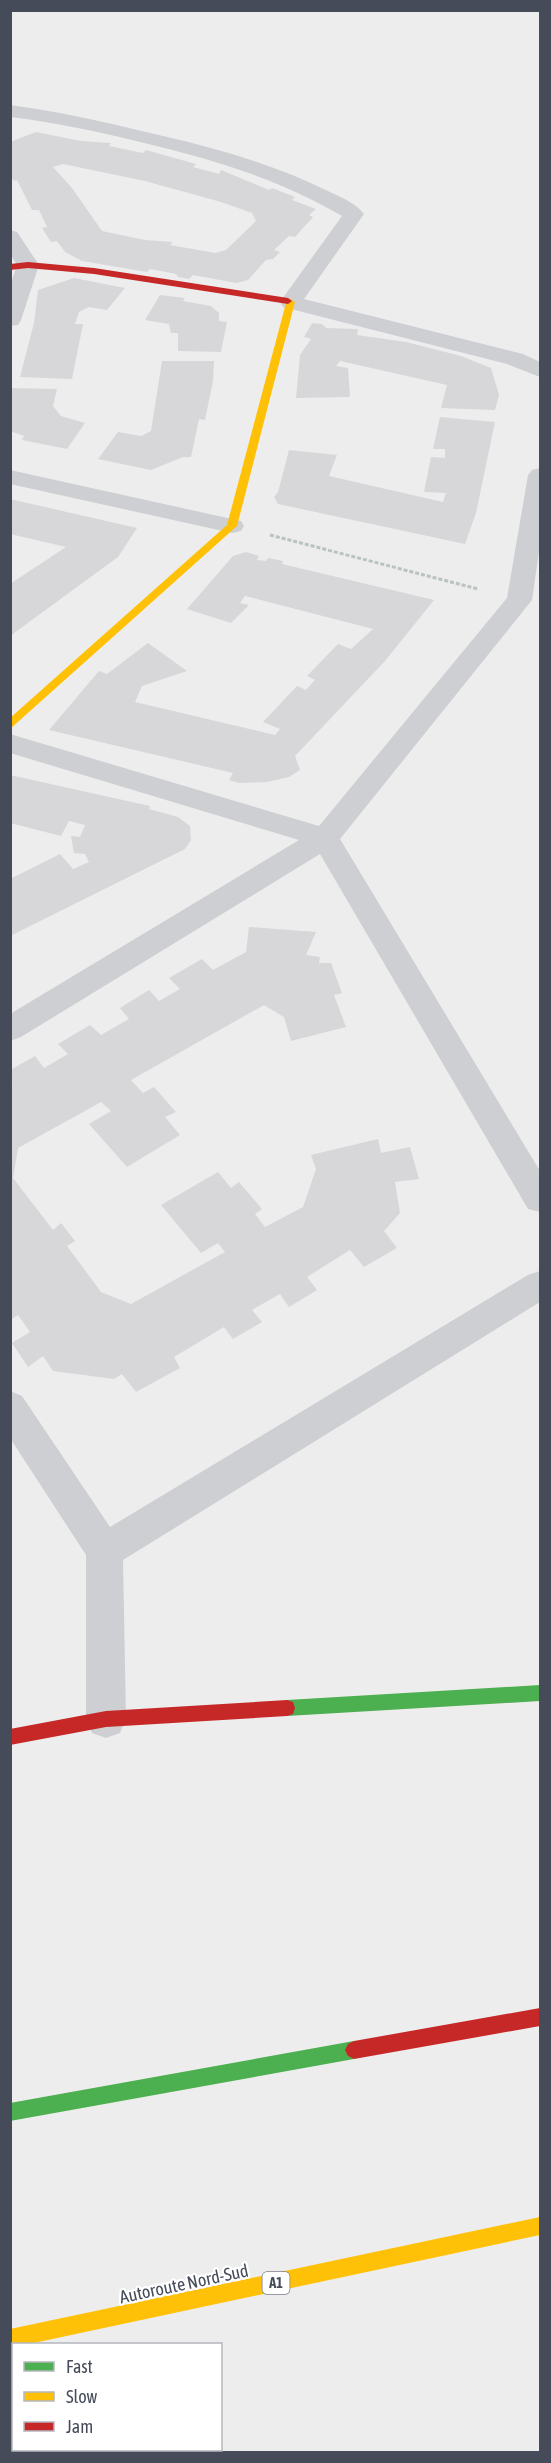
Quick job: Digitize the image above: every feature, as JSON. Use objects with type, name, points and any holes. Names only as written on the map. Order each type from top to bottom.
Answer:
[{"type":"main road","points":[[10,725],[232,526],[291,302],[94,271],[19,266]]},
{"type":"main road","points":[[10,1737],[106,1719],[540,1693]]},
{"type":"main road","points":[[10,2112],[540,2017]]},
{"type":"main road","name":"Autoroute Nord-Sud","points":[[10,2339],[540,2226]]},
{"type":"street","points":[[10,111],[58,117],[189,147],[284,178],[327,197],[354,214],[291,302],[515,359],[540,370]]},
{"type":"street","points":[[10,236],[19,266],[10,320]]},
{"type":"street","points":[[10,1029],[325,838],[519,600],[540,475]]},
{"type":"street","points":[[10,477],[232,526]]},
{"type":"street","points":[[10,744],[325,838],[540,1199]]},
{"type":"street","points":[[104,1551],[540,1285]]},
{"type":"street","points":[[10,1407],[104,1551],[106,1719]]},
{"type":"path","points":[[232,526],[519,600]]},
{"type":"building","points":[[36,132],[81,141],[111,143],[109,146],[143,153],[146,150],[196,164],[193,167],[219,174],[221,170],[269,190],[272,188],[295,197],[292,200],[316,209],[309,215],[313,217],[295,237],[289,236],[274,250],[280,252],[273,259],[266,260],[248,280],[236,283],[193,275],[189,279],[150,269],[147,272],[82,261],[65,252],[57,241],[51,242],[42,228],[47,227],[39,210],[32,210],[17,180],[14,181],[10,175],[10,142]],"holes":[[[63,164],[145,181],[252,213],[256,221],[226,250],[215,253],[170,245],[173,242],[145,240],[102,231],[72,188],[53,167]]]},
{"type":"building","points":[[74,278],[125,288],[107,310],[89,307],[79,312],[75,324],[83,324],[72,379],[20,377],[34,323],[38,290]]},
{"type":"building","points":[[160,295],[185,298],[183,301],[211,306],[219,313],[219,321],[227,322],[221,352],[178,351],[178,333],[171,333],[169,324],[145,320]]},
{"type":"building","points":[[312,323],[322,324],[326,328],[358,329],[357,335],[406,342],[461,356],[491,368],[499,395],[495,410],[441,408],[447,385],[340,361],[336,366],[348,368],[350,397],[296,398],[300,355],[311,339],[304,337]]},
{"type":"building","points":[[162,361],[214,361],[213,381],[205,420],[199,419],[191,457],[183,457],[151,470],[98,459],[118,432],[141,436],[151,431]]},
{"type":"building","points":[[10,388],[57,389],[53,406],[61,416],[85,423],[67,449],[22,440],[24,436],[10,431]]},
{"type":"building","points":[[440,417],[495,422],[476,513],[465,544],[278,504],[274,497],[278,492],[289,450],[337,455],[329,476],[443,502],[446,493],[424,492],[431,457],[445,458],[445,449],[433,449]]},
{"type":"building","points":[[10,499],[137,528],[118,557],[10,636],[10,584],[66,547],[10,534]]},
{"type":"building","points":[[246,552],[259,556],[257,560],[266,561],[268,558],[283,561],[282,564],[434,600],[385,661],[295,756],[300,770],[289,777],[267,782],[239,783],[229,780],[233,773],[49,730],[99,671],[107,674],[148,643],[187,671],[142,686],[135,702],[275,735],[280,729],[263,722],[297,686],[306,690],[315,680],[307,676],[338,644],[351,649],[373,629],[245,596],[240,603],[249,605],[231,623],[187,609],[233,556]]},
{"type":"building","points":[[10,775],[150,806],[149,809],[178,817],[190,826],[191,840],[185,849],[10,936],[10,879],[60,854],[73,869],[89,862],[85,854],[74,853],[71,836],[80,837],[85,825],[69,821],[61,836],[10,823]]},
{"type":"building","points":[[249,927],[316,932],[306,955],[320,957],[319,963],[331,963],[342,993],[334,995],[346,1027],[291,1041],[284,1017],[264,1005],[131,1080],[143,1093],[154,1087],[176,1112],[165,1117],[180,1135],[127,1167],[89,1124],[111,1111],[101,1102],[18,1148],[13,1178],[53,1230],[61,1223],[75,1241],[67,1246],[101,1292],[131,1304],[225,1252],[218,1243],[201,1253],[161,1205],[218,1172],[231,1188],[239,1182],[262,1209],[255,1214],[265,1227],[303,1207],[316,1169],[311,1155],[378,1139],[381,1153],[410,1147],[419,1179],[395,1182],[400,1213],[384,1231],[397,1248],[364,1267],[350,1250],[307,1277],[317,1290],[289,1307],[280,1294],[252,1310],[262,1322],[233,1339],[224,1327],[174,1357],[180,1368],[136,1392],[122,1374],[114,1379],[53,1371],[43,1356],[28,1367],[12,1343],[30,1332],[18,1315],[10,1320],[10,1087],[13,1085],[10,1082],[10,1070],[35,1056],[44,1068],[68,1054],[58,1044],[90,1025],[101,1035],[129,1019],[120,1008],[149,990],[159,1001],[180,989],[169,978],[202,959],[213,970],[246,952]]},
{"type":"traffic: fast","points":[[287,1708],[540,1693]]},
{"type":"traffic: fast","points":[[10,2112],[354,2050]]},
{"type":"traffic: slow","points":[[10,725],[232,526],[291,302],[288,301]]},
{"type":"traffic: slow","points":[[10,2339],[540,2226]]},
{"type":"traffic: jam","points":[[10,267],[28,265],[94,271],[288,301]]},
{"type":"traffic: jam","points":[[10,1737],[106,1719],[287,1708]]},
{"type":"traffic: jam","points":[[354,2050],[540,2017]]}]
